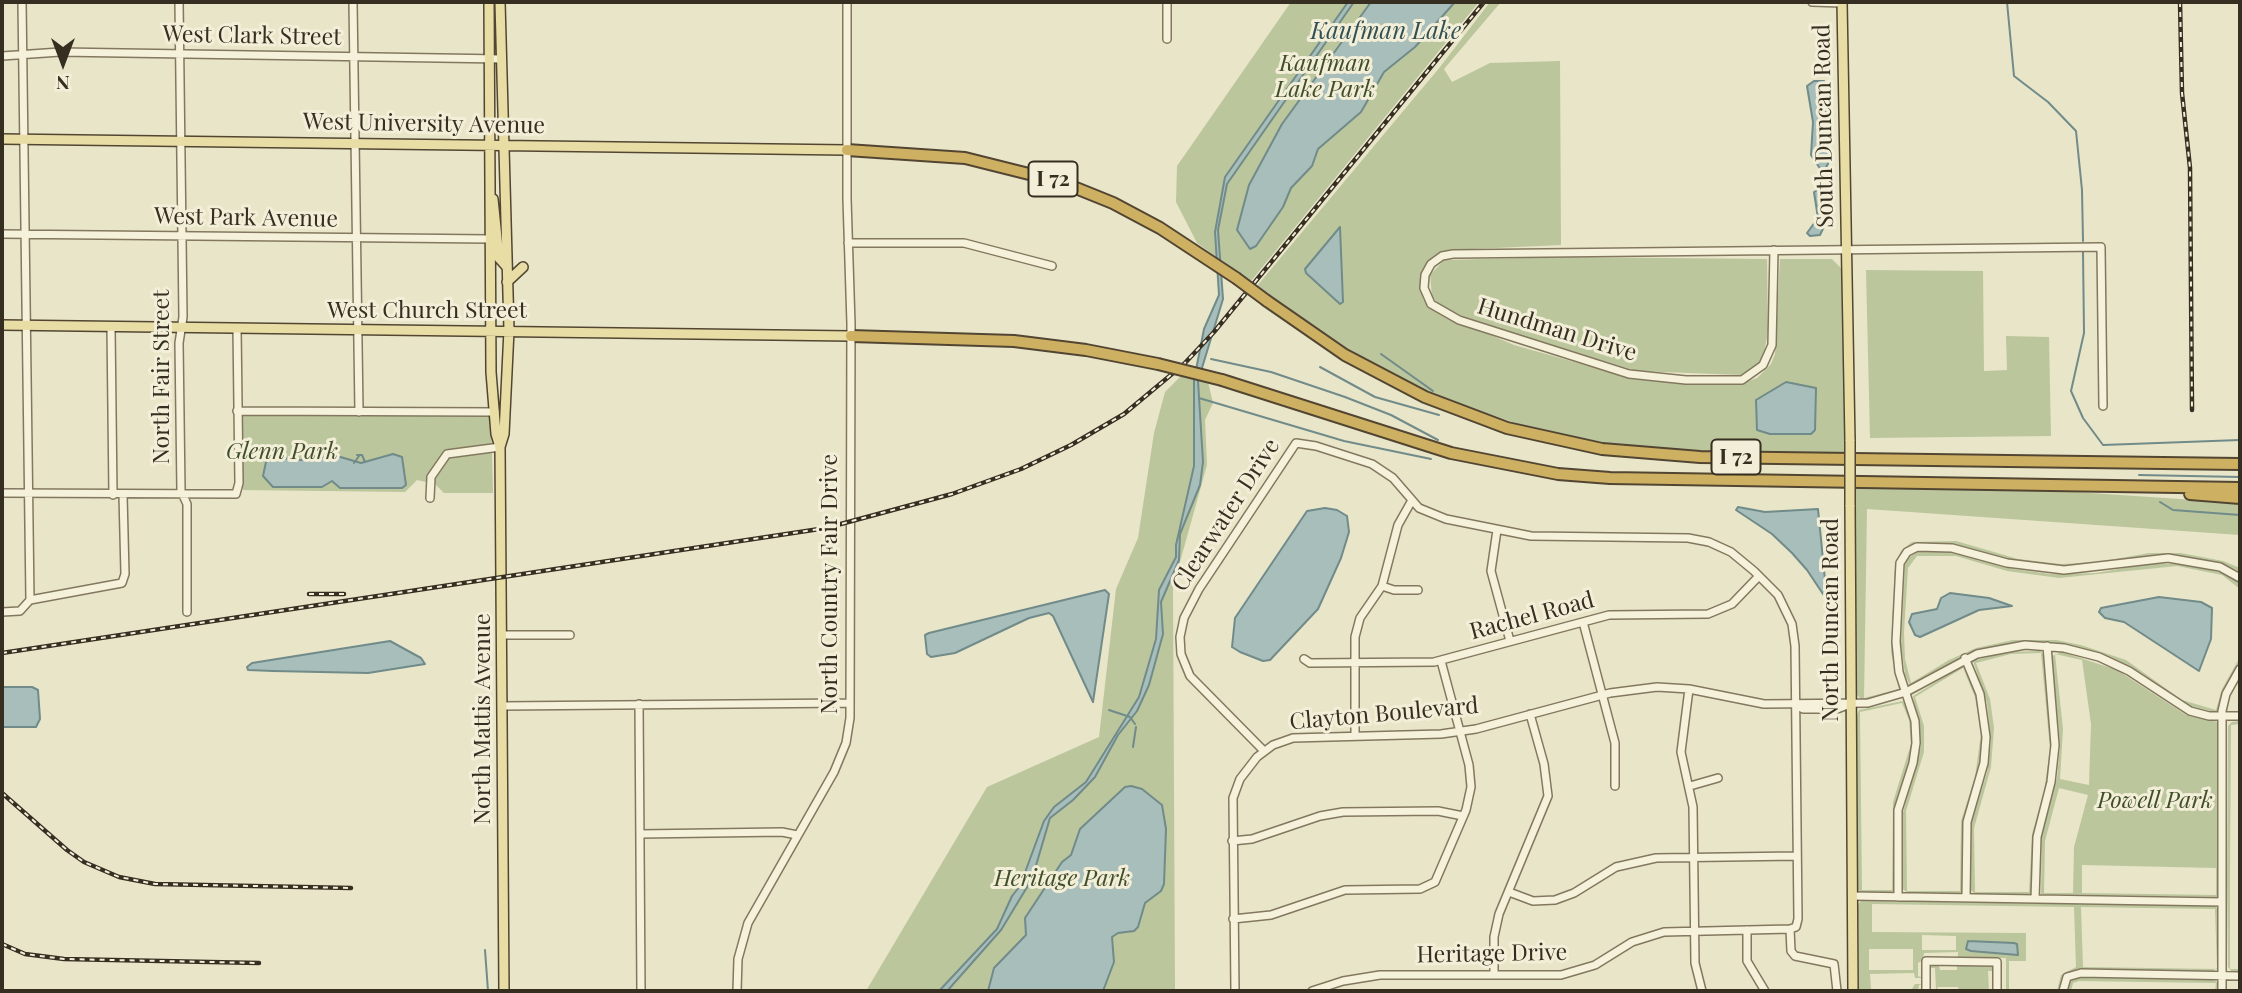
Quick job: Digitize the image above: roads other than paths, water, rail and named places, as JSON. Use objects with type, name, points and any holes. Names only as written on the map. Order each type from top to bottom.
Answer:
[{"type":"highway","name":"I 72","points":[[847,150],[941,154],[984,161],[1050,178],[1137,215],[1185,243],[1345,355],[1425,397],[1507,428],[1568,443],[1628,452],[1700,457],[2240,464]]},
{"type":"highway","points":[[851,336],[1014,341],[1086,350],[1158,364],[1222,380],[1451,453],[1558,474],[1610,478],[2240,488]]},
{"type":"highway","points":[[2110,463],[2240,457]]},
{"type":"highway","points":[[2142,487],[2166,492],[2240,498]]},
{"type":"main road","name":"North Mattis Avenue","points":[[489,2],[490,330],[496,434],[500,447],[504,991]]},
{"type":"main road","name":"North Mattis Avenue","points":[[500,2],[509,331],[505,434],[500,447]]},
{"type":"main road","name":"South Duncan Road","points":[[1842,2],[1845,249]]},
{"type":"main road","name":"West University Avenue","points":[[2,139],[847,150]]},
{"type":"main road","points":[[489,186],[496,210],[499,258],[507,267]]},
{"type":"main road","name":"North Duncan Road","points":[[1845,249],[1850,441],[1853,991]]},
{"type":"main road","points":[[507,282],[523,267]]},
{"type":"main road","name":"West Church Street","points":[[2,325],[851,336]]},
{"type":"street","points":[[2,612],[22,610],[30,600],[22,2]]},
{"type":"street","name":"North Fair Street","points":[[179,2],[181,327],[184,496],[187,504],[187,612]]},
{"type":"street","points":[[353,2],[359,412]]},
{"type":"street","name":"North Country Fair Drive","points":[[737,991],[738,960],[744,932],[841,758],[848,733],[851,336],[847,2]]},
{"type":"street","points":[[1167,2],[1167,39]]},
{"type":"street","points":[[1812,2],[1842,2]]},
{"type":"street","name":"West Clark Street","points":[[2,55],[179,54],[502,59]]},
{"type":"street","name":"West Park Avenue","points":[[2,234],[490,239]]},
{"type":"street","points":[[848,243],[964,243],[1052,266]]},
{"type":"street","points":[[1774,250],[2101,247],[2103,406]]},
{"type":"street","name":"Hundman Drive","points":[[1774,250],[1772,345],[1763,365],[1742,380],[1686,380],[1629,374],[1459,320],[1431,304],[1423,288],[1424,275],[1436,260],[1448,254],[1774,250]]},
{"type":"street","points":[[111,327],[113,495]]},
{"type":"street","points":[[2,494],[236,494],[239,483],[237,328]]},
{"type":"street","points":[[237,411],[495,412]]},
{"type":"street","name":"Clearwater Drive","points":[[1264,751],[1198,687],[1186,669],[1180,645],[1182,625],[1199,589],[1296,443],[1372,464],[1393,478],[1411,502]]},
{"type":"street","points":[[430,498],[431,477],[447,454],[500,447]]},
{"type":"street","points":[[30,600],[122,583],[125,574],[123,495]]},
{"type":"street","points":[[1355,736],[1354,663],[1358,625],[1382,586],[1398,525],[1411,502],[1431,514],[1540,537],[1701,540],[1731,552],[1779,597],[1788,613],[1794,638],[1798,923],[1790,929],[1791,950],[1795,956],[1834,964],[1837,991]]},
{"type":"street","points":[[1497,530],[1492,570],[1510,641]]},
{"type":"street","points":[[1898,897],[1898,810],[1913,763],[1916,743],[1915,721],[1899,672],[1896,642],[1900,563],[1907,552],[1917,547],[1952,548],[2007,564],[2057,570],[2102,568],[2153,559],[2181,559],[2220,567],[2240,578]]},
{"type":"street","name":"Rachel Road","points":[[1304,659],[1310,663],[1441,661],[1617,614],[1715,612],[1732,604],[1759,576]]},
{"type":"street","points":[[1382,586],[1394,590],[1418,590]]},
{"type":"street","points":[[1583,622],[1615,743],[1615,786]]},
{"type":"street","points":[[502,635],[570,635]]},
{"type":"street","points":[[2035,899],[2037,837],[2051,782],[2056,745],[2048,646]]},
{"type":"street","name":"Clayton Boulevard","points":[[1235,991],[1232,806],[1236,788],[1251,763],[1264,751],[1293,738],[1460,732],[1602,695],[1640,688],[1689,689],[1757,703],[1796,705],[1803,709],[1837,709],[1850,704],[1876,702],[1906,692],[1965,658],[2006,647],[2048,646],[2099,657],[2129,671],[2180,707],[2199,714],[2240,716]]},
{"type":"street","points":[[1965,658],[1980,694],[1986,737],[1984,763],[1966,822],[1966,898]]},
{"type":"street","points":[[1233,919],[1271,915],[1345,890],[1430,886],[1436,880],[1469,798],[1470,776],[1441,661]]},
{"type":"street","points":[[2222,991],[2222,716],[2226,694],[2240,669]]},
{"type":"street","points":[[1689,689],[1681,752],[1690,786],[1695,857],[1696,970],[1702,991]]},
{"type":"street","points":[[502,706],[850,703]]},
{"type":"street","points":[[639,704],[640,991]]},
{"type":"street","points":[[1494,975],[1496,926],[1548,796],[1544,764],[1530,714]]},
{"type":"street","points":[[1690,786],[1718,778]]},
{"type":"street","points":[[1232,841],[1252,839],[1343,812],[1438,811],[1463,816]]},
{"type":"street","points":[[640,834],[782,832],[797,835]]},
{"type":"street","points":[[1509,892],[1533,901],[1555,900],[1626,864],[1656,858],[1797,856]]},
{"type":"street","points":[[1852,896],[2222,902]]},
{"type":"street","name":"Heritage Drive","points":[[1312,991],[1343,981],[1380,975],[1572,973],[1595,965],[1642,937],[1664,932],[1790,929]]},
{"type":"street","points":[[1747,930],[1747,961],[1765,991]]},
{"type":"street","points":[[1926,991],[1926,961],[1997,962],[1997,991]]},
{"type":"street","points":[[2063,991],[2065,980],[2070,975],[2081,972],[2240,976]]},
{"type":"water","points":[[1348,2],[1354,2],[1227,184],[1218,230],[1223,299],[1198,381],[1203,462],[1200,485],[1180,534],[1179,560],[1161,602],[1163,634],[1149,685],[1137,711],[1118,735],[1095,777],[1073,800],[1050,818],[1032,879],[1001,930],[948,990],[939,991],[997,929],[1012,896],[1020,886],[1044,821],[1054,807],[1086,782],[1139,697],[1156,639],[1159,590],[1176,557],[1176,545],[1194,466],[1194,380],[1204,329],[1219,295],[1215,232],[1225,177]]},
{"type":"water","name":"Kaufman Lake","points":[[1371,2],[1455,2],[1415,47],[1384,72],[1361,112],[1318,149],[1312,166],[1291,188],[1283,207],[1256,246],[1250,249],[1237,230],[1249,185],[1282,124]]},
{"type":"water","points":[[1814,81],[1824,81],[1829,89],[1824,119],[1830,160],[1823,173],[1811,155],[1813,122],[1807,86]]},
{"type":"water","points":[[1823,187],[1829,197],[1828,218],[1820,235],[1810,236],[1807,233],[1818,218],[1814,192]]},
{"type":"water","points":[[1340,227],[1343,302],[1340,304],[1306,273],[1305,269]]},
{"type":"water","points":[[1786,382],[1816,388],[1815,430],[1811,434],[1770,434],[1757,430],[1756,400]]},
{"type":"water","points":[[393,454],[402,457],[406,485],[402,488],[340,488],[332,481],[322,487],[273,487],[263,476],[266,462],[273,457],[300,460],[337,456],[361,463]]},
{"type":"water","points":[[1738,507],[1765,512],[1818,509],[1827,600],[1792,553],[1772,534],[1736,510]]},
{"type":"water","points":[[1325,508],[1337,510],[1347,516],[1349,532],[1341,558],[1318,609],[1270,660],[1263,661],[1232,647],[1235,618],[1307,511]]},
{"type":"water","points":[[1105,590],[1109,594],[1093,702],[1053,616],[1049,613],[1029,618],[955,653],[931,657],[927,654],[925,635],[929,633]]},
{"type":"water","points":[[1950,593],[1989,598],[2012,606],[1979,610],[1920,637],[1915,635],[1909,622],[1912,614],[1937,609],[1941,598]]},
{"type":"water","points":[[2159,597],[2201,602],[2212,608],[2211,639],[2199,671],[2124,622],[2105,618],[2099,612],[2101,608]]},
{"type":"water","points":[[390,641],[421,658],[425,664],[368,673],[248,670],[247,667],[252,663]]},
{"type":"water","points":[[2,687],[32,687],[38,690],[40,719],[36,727],[2,727]]},
{"type":"water","points":[[1125,787],[1142,789],[1162,805],[1166,829],[1164,884],[1161,891],[1145,903],[1138,927],[1134,931],[1118,933],[1112,937],[1114,962],[1103,991],[988,991],[994,968],[1026,935],[1025,918],[1062,862],[1071,855],[1080,829]]},
{"type":"water","points":[[1968,941],[2014,943],[2017,944],[2018,955],[1971,951],[1966,949]]},
{"type":"waterway","points":[[2007,2],[2014,76],[2048,102],[2076,131],[2082,190],[2083,241]]},
{"type":"waterway","points":[[2083,252],[2084,333],[2071,391],[2083,418],[2103,445],[2240,440]]},
{"type":"waterway","points":[[1381,354],[1433,391]]},
{"type":"waterway","points":[[1211,359],[1271,372],[1345,397],[1391,415],[1438,440]]},
{"type":"waterway","points":[[1320,367],[1375,397],[1439,415]]},
{"type":"waterway","points":[[1199,398],[1344,441],[1431,459]]},
{"type":"waterway","points":[[357,455],[362,455],[365,462]]},
{"type":"waterway","points":[[354,463],[359,456]]},
{"type":"waterway","points":[[2139,475],[2240,477]]},
{"type":"waterway","points":[[2160,502],[2173,510],[2240,515]]},
{"type":"waterway","points":[[1109,710],[1130,717],[1135,724]]},
{"type":"waterway","points":[[1133,747],[1136,727]]},
{"type":"waterway","points":[[485,950],[488,991]]},
{"type":"railway","points":[[2,653],[826,528],[952,494],[1021,469],[1071,445],[1124,414],[1184,364],[1214,332],[1484,2]]},
{"type":"railway","points":[[2180,2],[2182,93],[2190,168],[2192,410]]},
{"type":"railway","points":[[309,594],[344,594]]},
{"type":"railway","points":[[2,793],[67,850],[84,862],[119,877],[155,884],[351,888]]},
{"type":"railway","points":[[2,944],[25,954],[64,959],[259,963]]},
{"type":"park label","name":"Kaufman Lake Park","points":[[1325,77]]},
{"type":"park label","name":"Glenn Park","points":[[282,452]]},
{"type":"park label","name":"Powell Park","points":[[2155,801]]},
{"type":"park label","name":"Heritage Park","points":[[1062,879]]}]
